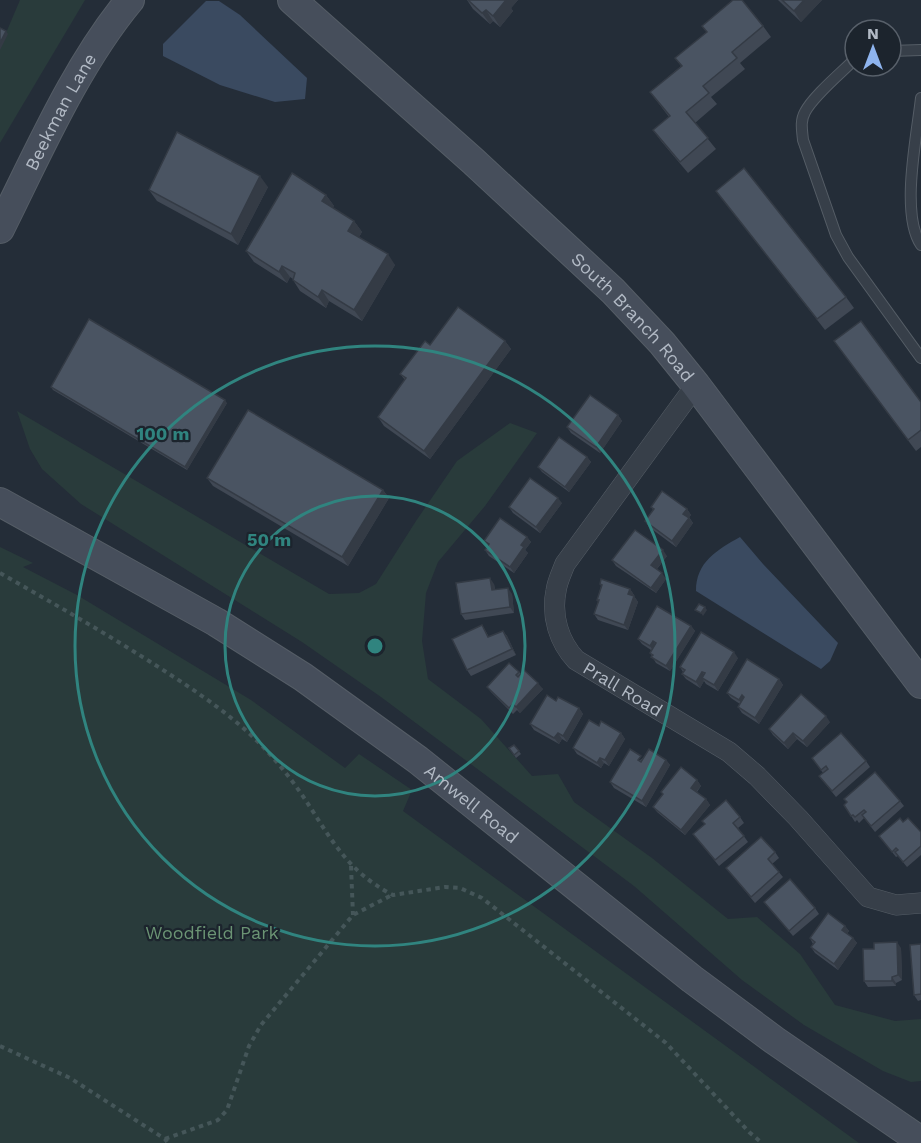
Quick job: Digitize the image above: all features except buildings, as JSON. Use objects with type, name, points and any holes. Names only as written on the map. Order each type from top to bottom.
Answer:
[{"type":"street","name":"Beekman Lane","points":[[0,229],[69,93],[115,18],[130,0]]},
{"type":"street","name":"South Branch Road","points":[[292,0],[473,161],[613,291],[662,343],[921,684]]},
{"type":"street","name":"Prall Road","points":[[696,385],[565,564],[555,591],[555,617],[559,635],[565,648],[576,660],[729,753],[743,764],[798,818],[868,897],[897,904],[921,903]]},
{"type":"street","name":"Amwell Road","points":[[0,502],[216,622],[303,677],[418,760],[710,993],[808,1065],[921,1141]]},
{"type":"lane","points":[[903,51],[921,50]]},
{"type":"lane","points":[[843,72],[805,112],[801,125],[803,140],[836,235],[921,358]]},
{"type":"lane","points":[[921,98],[910,194],[912,221],[921,246]]},
{"type":"path","points":[[0,573],[78,616],[227,713],[282,768],[351,866],[364,878],[393,895]]},
{"type":"path","points":[[351,866],[353,915]]},
{"type":"path","points":[[165,1139],[218,1120],[227,1110],[249,1046],[261,1025],[353,915],[393,895],[445,887],[460,888],[482,898],[666,1042],[749,1132],[762,1143]]},
{"type":"path","points":[[0,1046],[70,1078],[168,1143]]},
{"type":"green space","points":[[20,0],[85,0],[0,143],[0,47]]},
{"type":"green space","points":[[17,411],[329,594],[359,593],[376,584],[457,461],[510,423],[537,433],[485,506],[438,562],[426,593],[422,641],[428,679],[481,719],[532,776],[558,774],[574,802],[652,858],[728,919],[757,917],[800,954],[835,1005],[895,1021],[921,1019],[921,1081],[911,1082],[883,1071],[804,1025],[742,980],[634,886],[381,697],[302,642],[81,504],[42,469],[30,449]]},
{"type":"green space","name":"Woodfield Park","points":[[0,547],[33,563],[23,567],[77,595],[251,700],[345,768],[359,754],[412,790],[403,811],[859,1143],[0,1143]]},
{"type":"water","points":[[206,1],[219,1],[240,15],[307,78],[305,99],[275,102],[220,85],[163,56],[163,44]]},
{"type":"water","points":[[740,537],[838,643],[830,661],[821,669],[696,591],[700,572],[709,558]]}]
